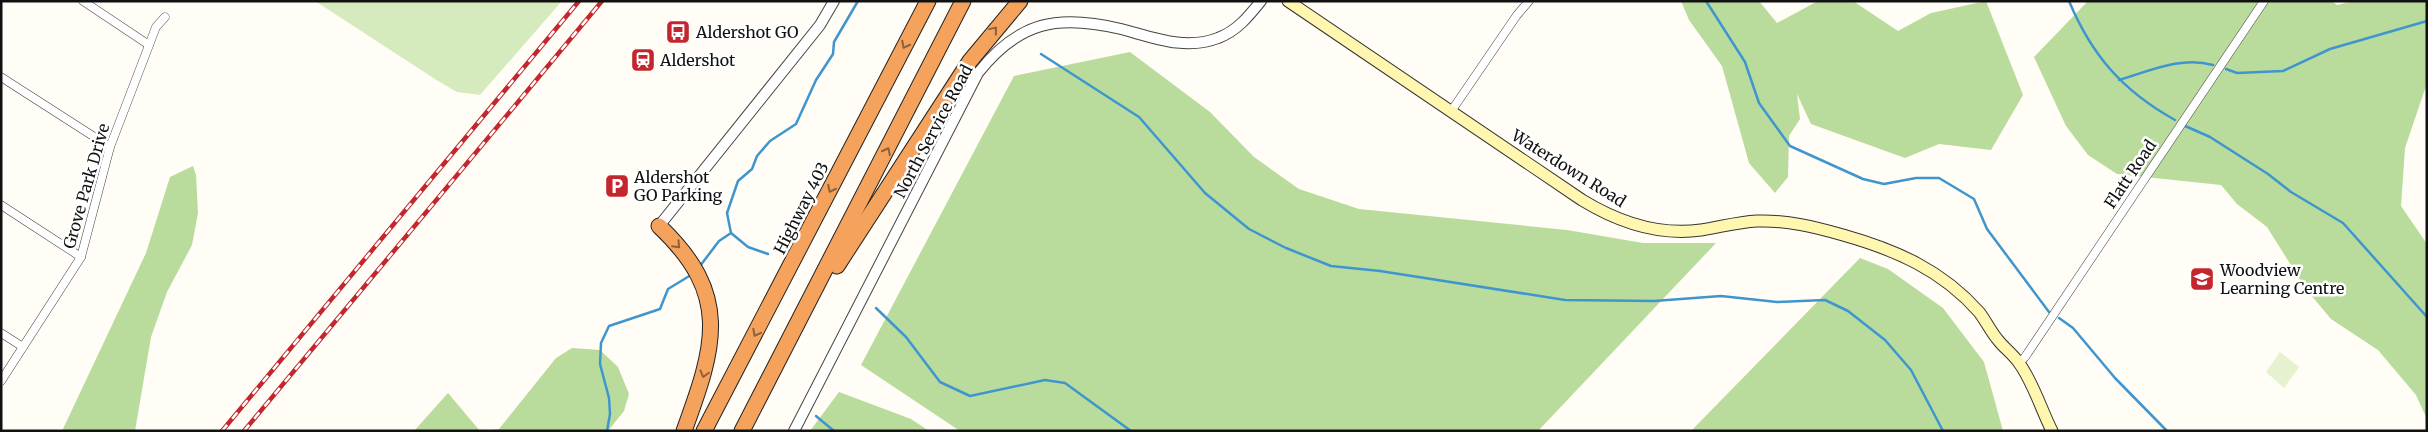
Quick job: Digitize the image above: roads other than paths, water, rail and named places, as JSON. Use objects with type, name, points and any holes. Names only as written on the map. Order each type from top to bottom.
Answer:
[{"type":"highway","name":"Highway 403","points":[[704,431],[928,1]]},
{"type":"highway","points":[[742,431],[963,1]]},
{"type":"highway","points":[[793,335],[970,61],[1020,1]]},
{"type":"highway","points":[[659,226],[696,271],[708,298],[711,338],[705,375],[684,431]]},
{"type":"main road","name":"Waterdown Road","points":[[1288,1],[1452,110],[1582,200],[1602,212],[1628,223],[1659,230],[1683,232],[1757,221],[1778,221],[1807,225],[1890,249],[1932,271],[1960,292],[2019,363],[2052,431]]},
{"type":"street","points":[[83,1],[149,45]]},
{"type":"street","points":[[659,226],[820,25],[834,1]]},
{"type":"street","name":"North Service Road","points":[[794,431],[978,73],[1003,45],[1016,36],[1041,26],[1064,22],[1121,29],[1172,42],[1209,41],[1227,34],[1237,27],[1261,1]]},
{"type":"street","points":[[1452,110],[1517,15],[1529,1]]},
{"type":"street","name":"Flatt Road","points":[[2019,363],[2025,357],[2264,1]]},
{"type":"street","name":"Grove Park Drive","points":[[1,381],[81,257],[110,147],[156,27],[165,17]]},
{"type":"street","points":[[1,77],[110,147]]},
{"type":"street","points":[[1,205],[81,257]]},
{"type":"street","points":[[1,333],[23,347]]},
{"type":"waterway","points":[[768,254],[748,247],[731,233],[727,213],[738,181],[752,169],[757,156],[770,141],[796,124],[816,80],[833,54],[834,42],[858,1]]},
{"type":"waterway","points":[[1706,1],[1745,62],[1759,103],[1790,146],[1863,179],[1884,184],[1916,178],[1939,178],[1974,199],[1987,229],[2049,312]]},
{"type":"waterway","points":[[2069,1],[2088,39],[2111,70],[2140,97],[2175,120]]},
{"type":"waterway","points":[[2226,69],[2237,73],[2283,71],[2330,49],[2427,21]]},
{"type":"waterway","points":[[1041,54],[1139,117],[1205,193],[1249,229],[1286,248],[1331,266],[1380,271],[1565,300],[1654,301],[1721,296],[1777,302],[1825,300],[1848,311],[1885,340],[1911,370],[1943,431]]},
{"type":"waterway","points":[[2119,80],[2177,63],[2189,62],[2213,65]]},
{"type":"waterway","points":[[2183,125],[2210,137],[2268,174],[2291,192],[2343,223],[2427,317]]},
{"type":"waterway","points":[[700,266],[719,241],[731,233]]},
{"type":"waterway","points":[[607,431],[610,414],[609,398],[600,364],[601,343],[609,326],[660,309],[668,289],[691,275]]},
{"type":"waterway","points":[[876,308],[906,337],[940,382],[970,396],[1045,380],[1065,383],[1131,431]]},
{"type":"waterway","points":[[2059,318],[2073,328],[2115,378],[2167,431]]},
{"type":"waterway","points":[[816,416],[834,431]]},
{"type":"railway","points":[[222,431],[579,1]]},
{"type":"railway","points":[[244,431],[602,1]]},
{"type":"place","name":"Aldershot GO","points":[[678,32]]},
{"type":"place","name":"Aldershot","points":[[643,60]]},
{"type":"place","name":"Aldershot GO Parking","points":[[617,186]]},
{"type":"place","name":"Woodview Learning Centre","points":[[2202,279]]}]
